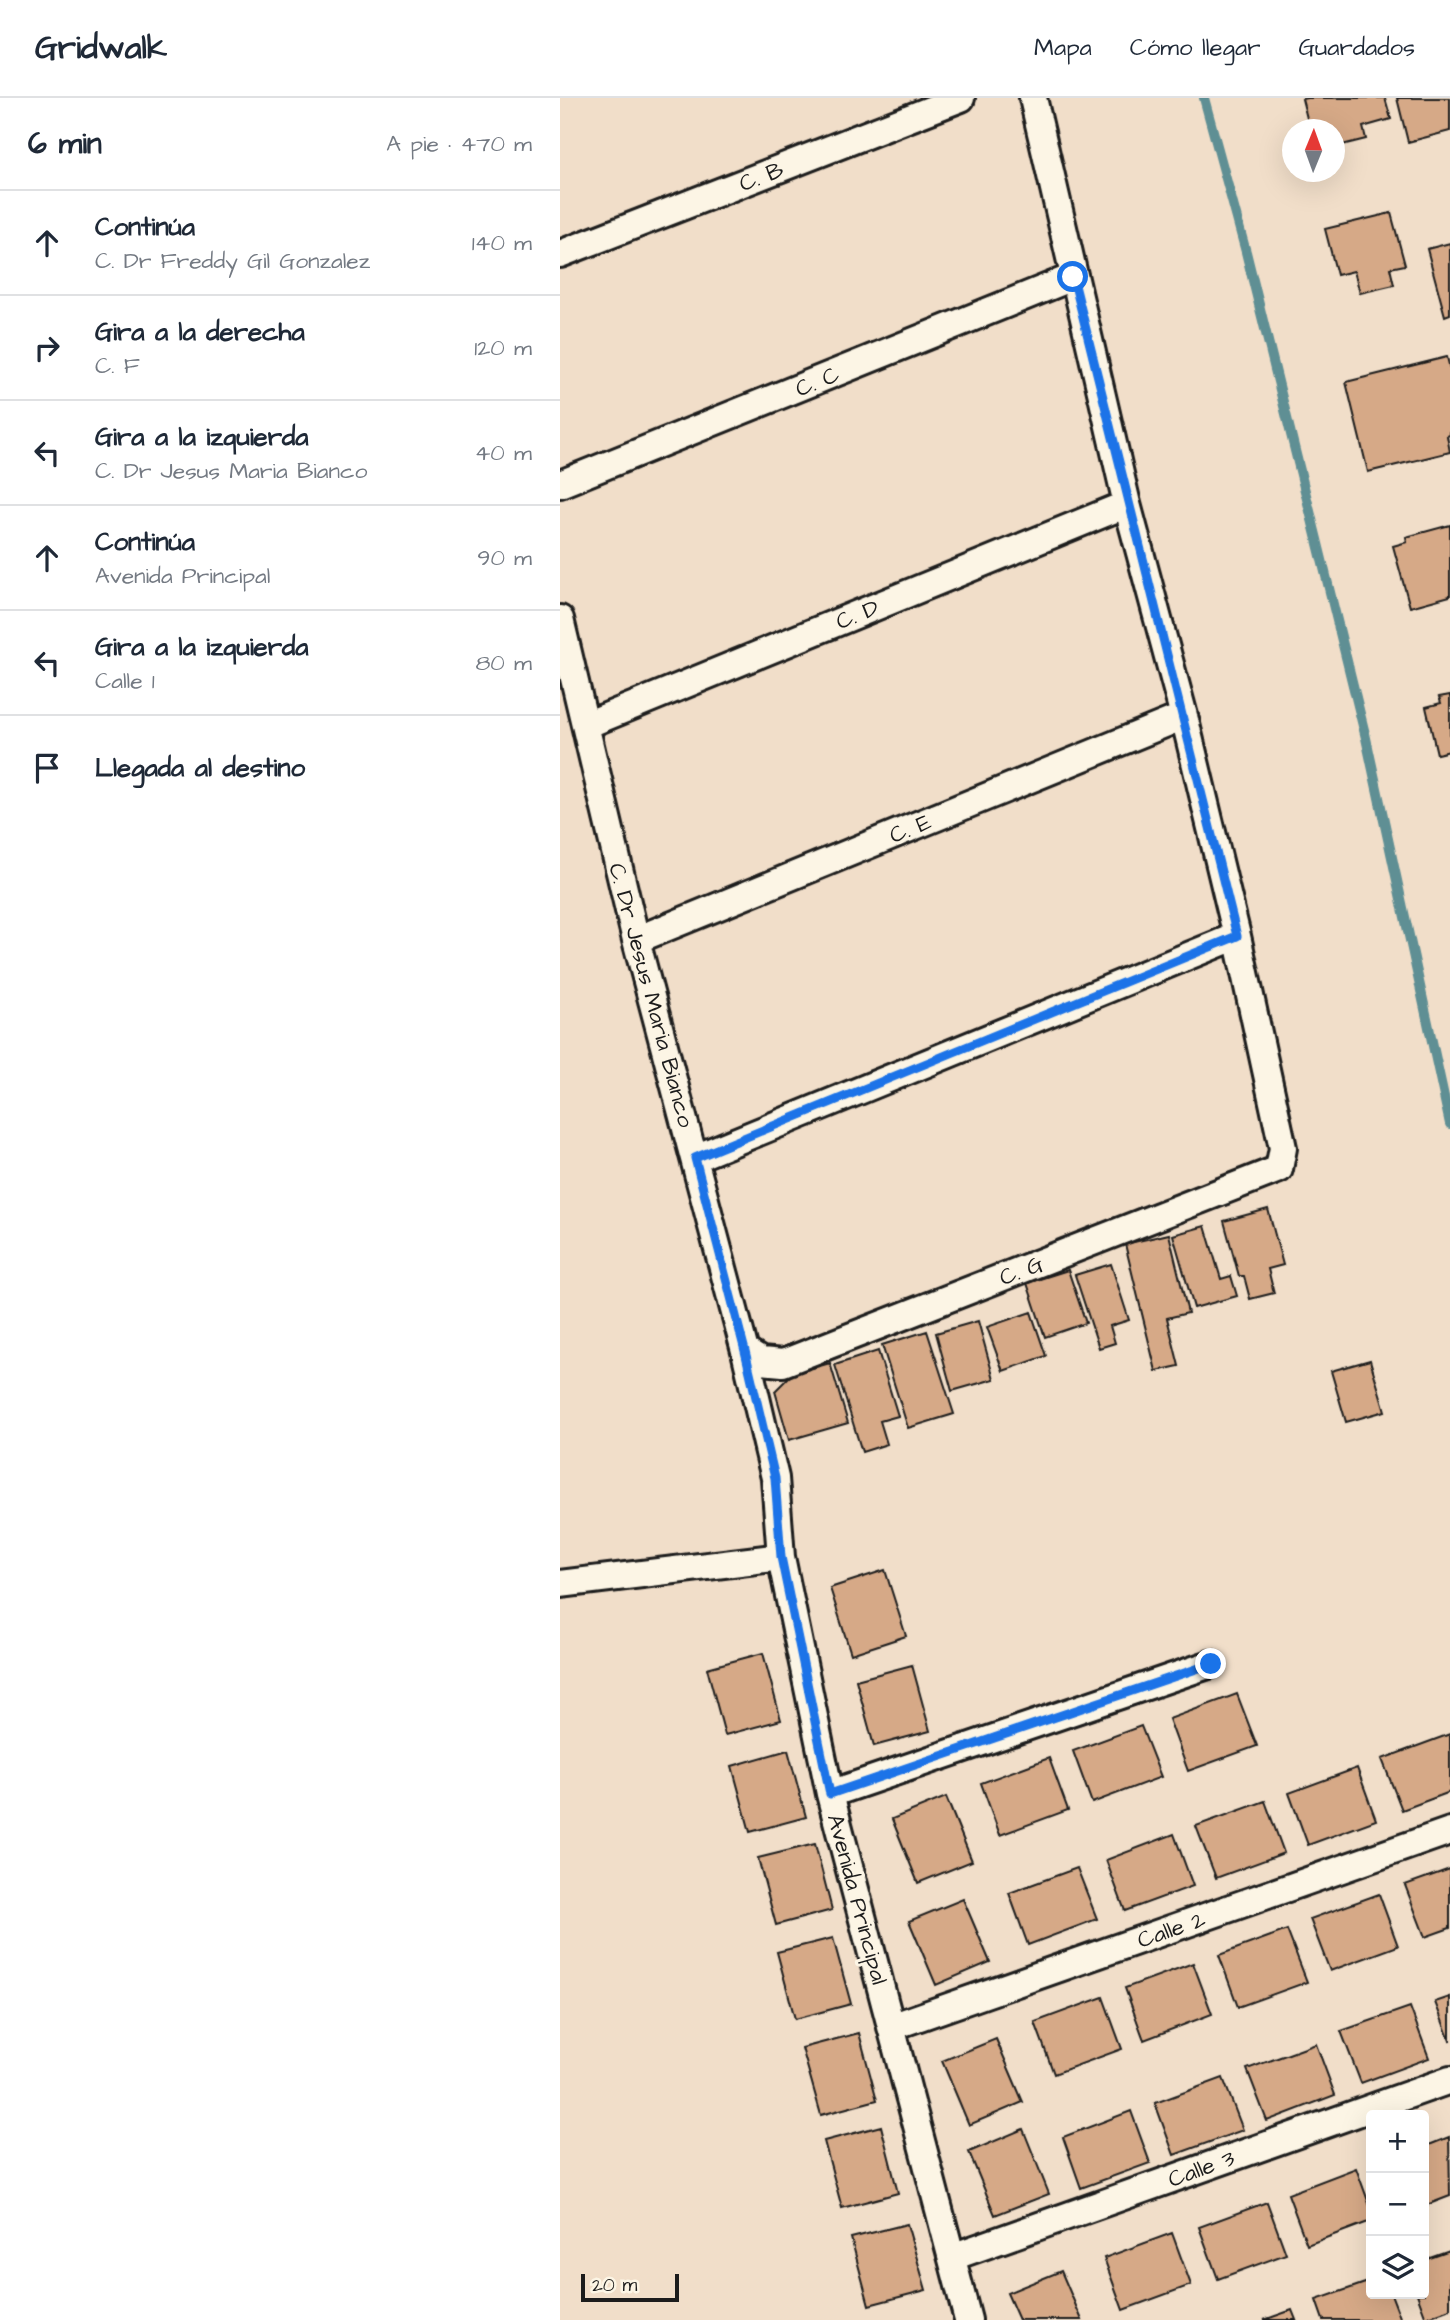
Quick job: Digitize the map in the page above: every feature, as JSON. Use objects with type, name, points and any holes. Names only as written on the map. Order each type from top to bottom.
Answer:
[{"type":"street","name":"C. B","points":[[560,254],[961,98]]},
{"type":"street","points":[[695,1158],[1237,936],[1184,716],[1127,504],[1033,98]]},
{"type":"street","name":"C. C","points":[[560,484],[1073,277]]},
{"type":"street","name":"C. D","points":[[586,725],[1127,504]]},
{"type":"street","name":"C. Dr Jesus Maria Bianco","points":[[560,619],[635,940],[753,1356]]},
{"type":"street","name":"C. E","points":[[635,940],[1184,716]]},
{"type":"street","name":"C. G","points":[[753,1356],[783,1363],[1279,1169],[1283,1148],[1237,936]]},
{"type":"street","name":"Avenida Principal","points":[[753,1356],[775,1478],[781,1557],[830,1794],[968,2320]]},
{"type":"street","points":[[560,1584],[781,1557]]},
{"type":"street","points":[[830,1794],[1211,1664]]},
{"type":"street","name":"Calle 2","points":[[891,2027],[1450,1831]]},
{"type":"street","name":"Calle 3","points":[[952,2257],[1450,2080]]},
{"type":"building","points":[[1385,98],[1391,119],[1363,127],[1366,139],[1345,144],[1345,119],[1307,119],[1302,99]]},
{"type":"building","points":[[1397,98],[1450,98],[1450,131],[1408,142]]},
{"type":"building","points":[[1391,213],[1405,265],[1390,268],[1394,285],[1360,293],[1354,271],[1337,275],[1325,229]]},
{"type":"building","points":[[1450,243],[1450,314],[1445,316],[1427,249]]},
{"type":"building","points":[[1447,357],[1450,369],[1450,435],[1447,436],[1450,452],[1368,472],[1346,382]]},
{"type":"building","points":[[1450,525],[1450,596],[1410,607],[1393,546],[1407,542],[1406,537]]},
{"type":"building","points":[[1450,695],[1450,751],[1437,754],[1426,707],[1441,703],[1439,697]]},
{"type":"building","points":[[1268,1209],[1283,1265],[1268,1269],[1274,1293],[1250,1299],[1244,1276],[1239,1276],[1224,1221]]},
{"type":"building","points":[[1205,1226],[1221,1279],[1231,1276],[1237,1296],[1194,1308],[1173,1235]]},
{"type":"building","points":[[1169,1234],[1188,1313],[1167,1318],[1179,1366],[1156,1371],[1125,1244]]},
{"type":"building","points":[[1111,1264],[1129,1320],[1110,1326],[1115,1343],[1099,1348],[1075,1275]]},
{"type":"building","points":[[1068,1270],[1086,1323],[1045,1337],[1027,1283]]},
{"type":"building","points":[[1031,1312],[1046,1356],[1003,1371],[987,1327]]},
{"type":"building","points":[[978,1321],[994,1379],[952,1391],[936,1333]]},
{"type":"building","points":[[927,1331],[954,1414],[908,1428],[882,1345]]},
{"type":"building","points":[[878,1351],[898,1416],[880,1421],[887,1444],[862,1452],[835,1365]]},
{"type":"building","points":[[1370,1360],[1385,1411],[1346,1422],[1331,1371]]},
{"type":"building","points":[[830,1363],[848,1423],[789,1440],[775,1391],[792,1374]]},
{"type":"building","points":[[885,1570],[906,1636],[851,1654],[830,1588]]},
{"type":"building","points":[[763,1653],[781,1720],[725,1735],[707,1668]]},
{"type":"building","points":[[912,1665],[930,1731],[874,1746],[856,1680]]},
{"type":"building","points":[[1237,1694],[1257,1746],[1188,1771],[1169,1719]]},
{"type":"building","points":[[1141,1726],[1161,1777],[1092,1803],[1073,1751]]},
{"type":"building","points":[[1450,1734],[1450,1792],[1402,1810],[1382,1759]]},
{"type":"building","points":[[788,1750],[806,1817],[750,1832],[732,1766]]},
{"type":"building","points":[[1049,1758],[1068,1810],[1000,1835],[981,1783]]},
{"type":"building","points":[[1357,1768],[1376,1820],[1308,1845],[1289,1793]]},
{"type":"building","points":[[946,1797],[972,1861],[918,1883],[892,1819]]},
{"type":"building","points":[[1265,1801],[1284,1853],[1216,1878],[1196,1826]]},
{"type":"building","points":[[1174,1834],[1193,1886],[1125,1911],[1106,1860]]},
{"type":"building","points":[[815,1844],[832,1910],[776,1925],[758,1858]]},
{"type":"building","points":[[1077,1868],[1097,1919],[1028,1945],[1009,1893]]},
{"type":"building","points":[[1450,1869],[1450,1928],[1425,1937],[1405,1885]]},
{"type":"building","points":[[1379,1894],[1398,1946],[1330,1971],[1310,1919]]},
{"type":"building","points":[[963,1899],[990,1962],[936,1985],[909,1921]]},
{"type":"building","points":[[1287,1930],[1307,1982],[1238,2007],[1219,1955]]},
{"type":"building","points":[[833,1938],[851,2004],[795,2019],[777,1952]]},
{"type":"building","points":[[1193,1963],[1212,2014],[1144,2040],[1125,1988]]},
{"type":"building","points":[[1103,1997],[1122,2049],[1054,2074],[1035,2022]]},
{"type":"building","points":[[1450,1997],[1450,2041],[1435,2002]]},
{"type":"building","points":[[1410,2007],[1429,2058],[1361,2083],[1341,2031]]},
{"type":"building","points":[[859,2033],[877,2100],[821,2115],[802,2048]]},
{"type":"building","points":[[996,2039],[1023,2102],[969,2125],[942,2061]]},
{"type":"building","points":[[1316,2044],[1335,2095],[1267,2121],[1247,2069]]},
{"type":"building","points":[[1223,2078],[1243,2130],[1174,2155],[1155,2103]]},
{"type":"building","points":[[1131,2111],[1150,2163],[1081,2188],[1063,2137]]},
{"type":"building","points":[[881,2126],[898,2193],[842,2208],[824,2141]]},
{"type":"building","points":[[1023,2129],[1049,2194],[995,2215],[969,2152]]},
{"type":"building","points":[[1449,2137],[1450,2196],[1429,2204],[1429,2173],[1429,2145]]},
{"type":"building","points":[[1356,2168],[1366,2195],[1366,2223],[1307,2245],[1288,2194]]},
{"type":"building","points":[[1267,2202],[1286,2254],[1218,2279],[1199,2227]]},
{"type":"building","points":[[907,2224],[926,2290],[869,2305],[851,2238]]},
{"type":"building","points":[[1172,2233],[1191,2285],[1123,2310],[1104,2258]]},
{"type":"building","points":[[1450,2251],[1450,2309],[1426,2318],[1419,2299],[1429,2299],[1429,2258]]},
{"type":"building","points":[[1061,2271],[1082,2320],[1019,2320],[1007,2293]]},
{"type":"building","points":[[1366,2283],[1366,2299],[1393,2299],[1401,2320],[1323,2320],[1316,2300]]},
{"type":"building","points":[[1292,2310],[1296,2320],[1264,2320]]},
{"type":"waterway","points":[[1204,98],[1246,252],[1366,738],[1450,1124]]},
{"type":"route","points":[[1073,277],[1127,504],[1184,716],[1237,936],[695,1158],[775,1478],[781,1557],[830,1794],[1211,1664]]}]
